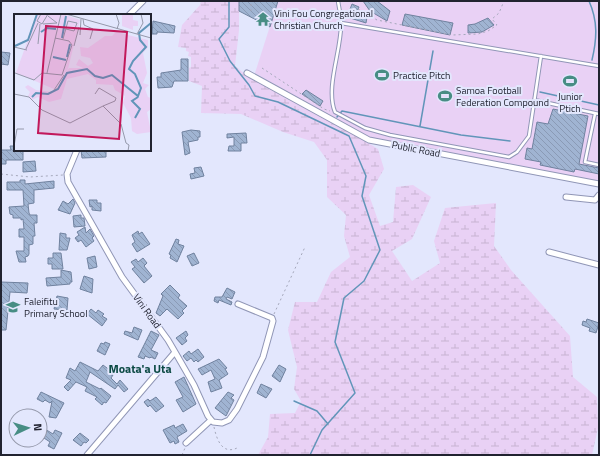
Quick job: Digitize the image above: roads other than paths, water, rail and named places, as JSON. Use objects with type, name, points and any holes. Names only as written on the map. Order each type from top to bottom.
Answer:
[{"type":"street","points":[[130,14],[143,1]]},
{"type":"street","name":"Public Road","points":[[247,73],[369,140],[599,184]]},
{"type":"street","name":"Vini Road","points":[[77,151],[67,174],[68,182],[72,190],[122,277],[168,340],[212,421]]},
{"type":"street","points":[[566,197],[595,200],[599,195]]},
{"type":"street","points":[[549,252],[599,265]]},
{"type":"street","points":[[186,444],[212,421],[222,424],[229,420],[237,408],[263,358],[273,322],[272,318],[238,304]]},
{"type":"street","points":[[87,455],[175,352]]},
{"type":"lane","points":[[338,1],[341,23],[334,68],[332,105],[337,113],[365,128],[509,157],[517,152],[529,136],[533,121],[534,100],[541,56]]},
{"type":"lane","points":[[341,23],[599,66]]},
{"type":"lane","points":[[534,100],[599,114]]},
{"type":"lane","points":[[595,114],[585,162],[599,165]]},
{"type":"waterway","points":[[229,1],[229,27],[219,39],[230,61],[249,85],[255,96],[278,102],[349,136],[366,176],[362,196],[380,250],[364,281],[344,298],[335,342],[355,393],[322,430],[310,455]]},
{"type":"waterway","points":[[589,1],[594,16],[596,30],[592,60]]},
{"type":"waterway","points":[[420,126],[433,51]]},
{"type":"waterway","points":[[540,92],[599,105]]},
{"type":"waterway","points":[[337,117],[342,111],[461,135],[510,141]]},
{"type":"waterway","points":[[294,401],[317,411],[328,424]]},
{"type":"place","name":"Vini Fou Congregational Christian Church","points":[[263,19]]},
{"type":"place","name":"Practice Pitch","points":[[382,75]]},
{"type":"place","name":"Junior Ptich","points":[[570,81]]},
{"type":"place","name":"Samoa Football Federation Compound","points":[[445,96]]},
{"type":"place","name":"Faleifitu Primary School","points":[[13,307]]},
{"type":"district","name":"Moata'a Uta","points":[[140,368]]}]
